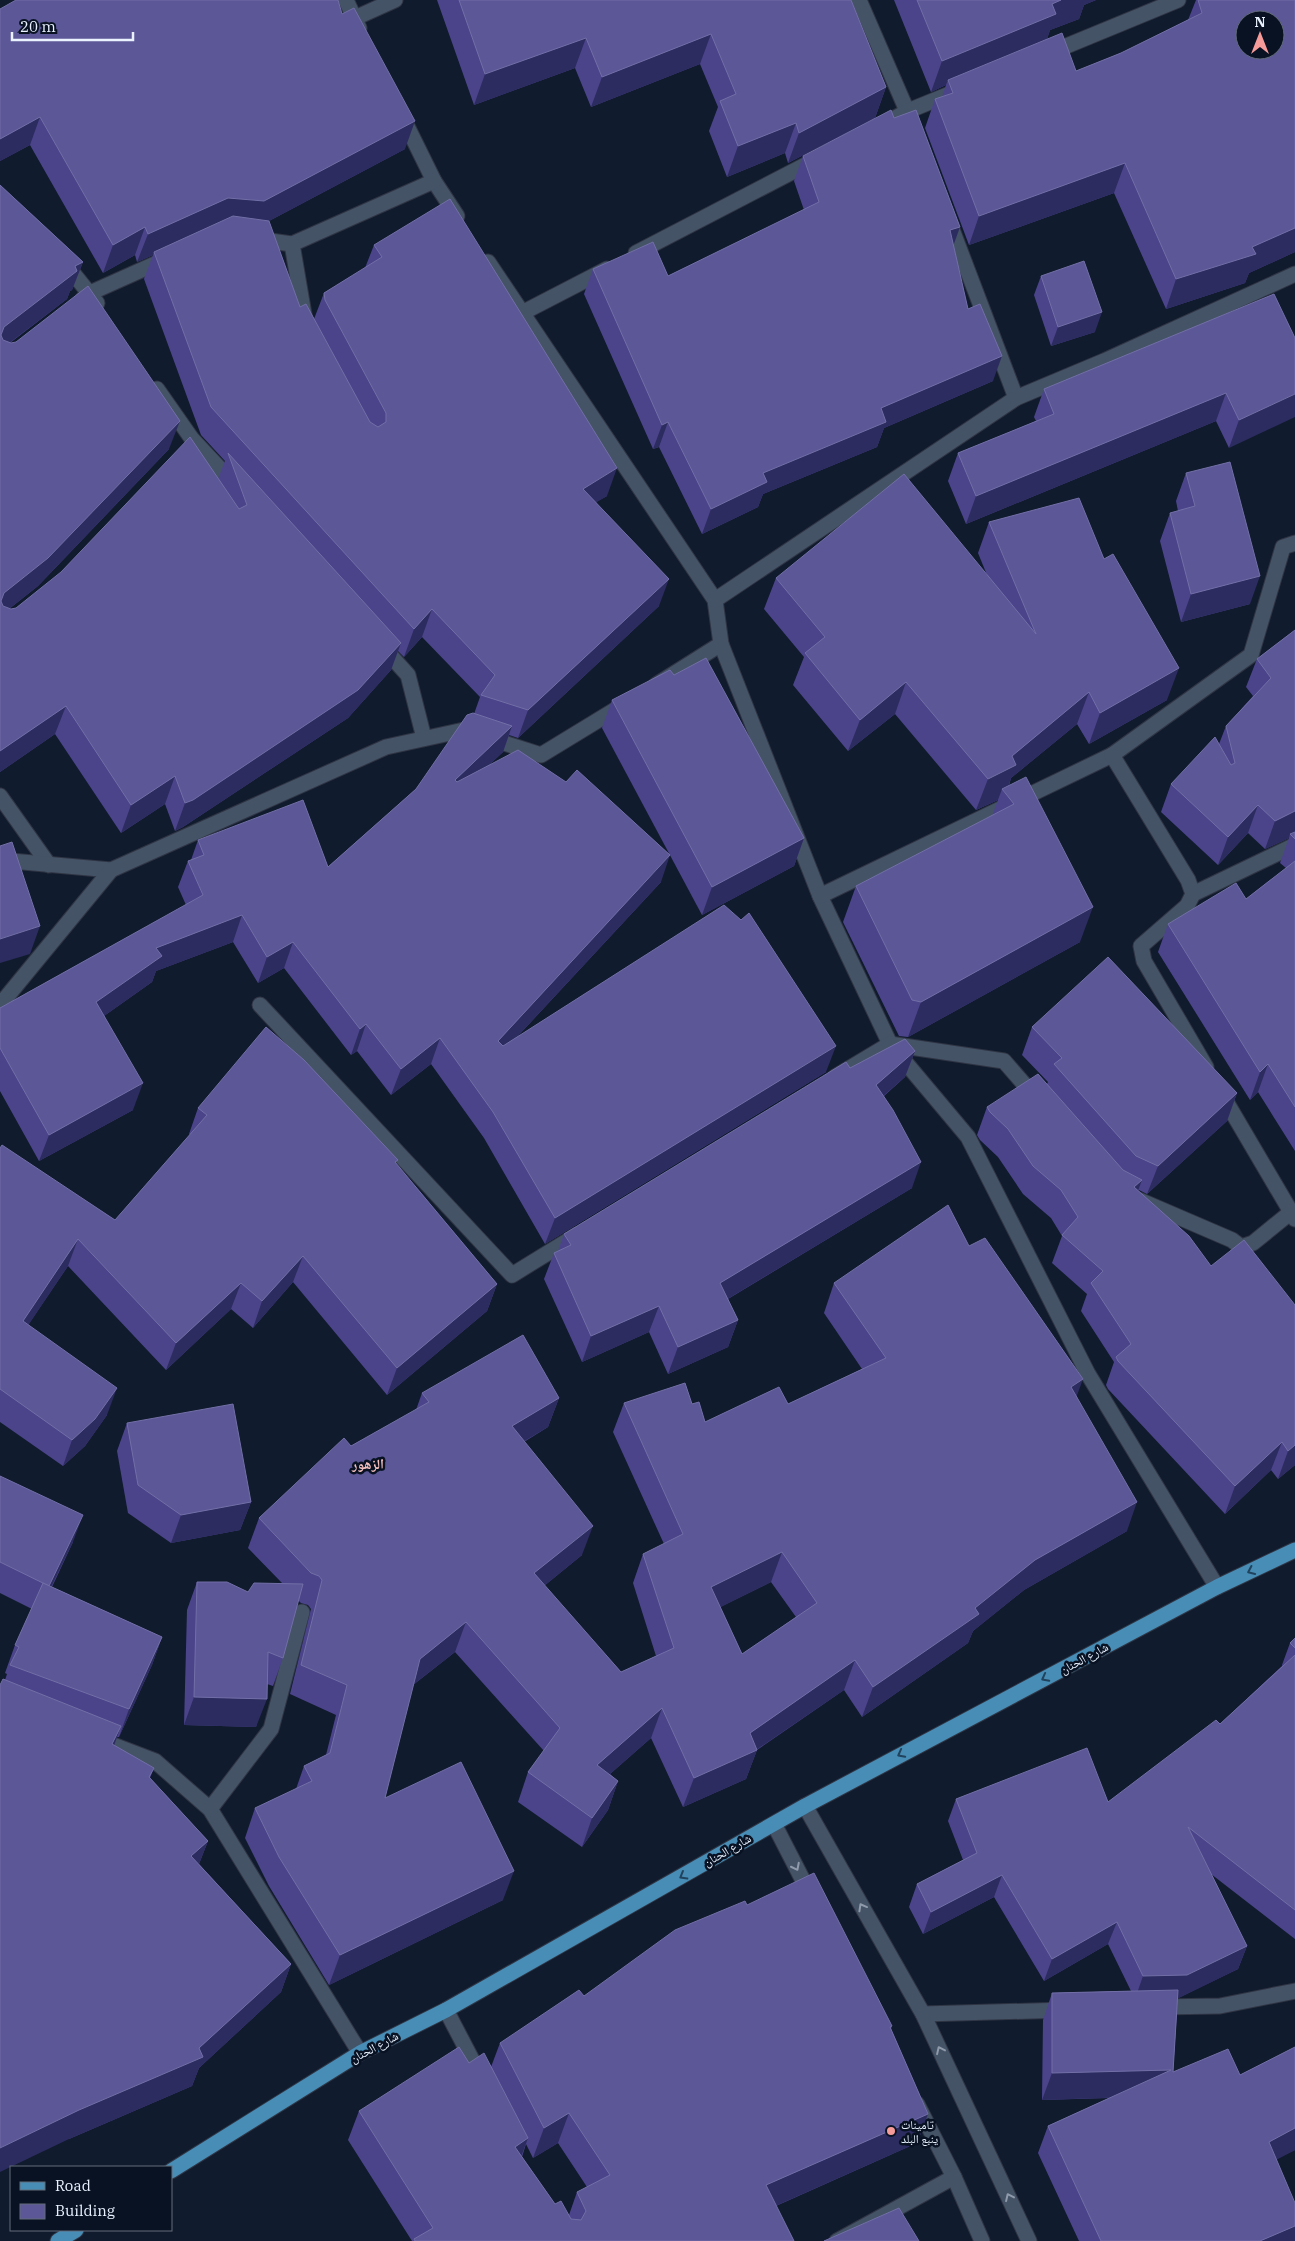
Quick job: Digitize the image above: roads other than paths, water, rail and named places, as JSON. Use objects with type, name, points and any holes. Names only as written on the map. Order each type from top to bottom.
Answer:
[{"type":"main road","name":"شارع الحنان","points":[[172,2169],[360,2053],[446,2010],[805,1806],[1217,1588],[1295,1550]]},
{"type":"main road","points":[[58,2241],[74,2231]]},
{"type":"street","points":[[346,0],[367,44]]},
{"type":"street","points":[[355,18],[395,0]]},
{"type":"street","points":[[859,0],[918,137]]},
{"type":"street","points":[[1034,59],[1178,0]]},
{"type":"street","points":[[873,130],[908,111],[962,89]]},
{"type":"street","points":[[396,104],[434,181],[467,231]]},
{"type":"street","points":[[522,313],[829,153]]},
{"type":"street","points":[[240,237],[292,244],[434,181]]},
{"type":"street","points":[[942,202],[1016,398]]},
{"type":"street","points":[[292,244],[306,331],[311,340]]},
{"type":"street","points":[[52,247],[107,318]]},
{"type":"street","points":[[478,247],[715,600],[721,644],[820,896],[890,1044],[968,1137],[1088,1374],[1217,1588]]},
{"type":"street","points":[[75,305],[90,294],[178,254]]},
{"type":"street","points":[[715,600],[1016,398],[1104,361],[1295,274]]},
{"type":"street","points":[[147,374],[192,439],[245,496]]},
{"type":"street","points":[[179,453],[192,439]]},
{"type":"street","points":[[820,896],[1112,755],[1251,655],[1283,547],[1295,543]]},
{"type":"street","points":[[369,632],[408,675],[424,738]]},
{"type":"street","points":[[0,1005],[111,870],[386,747],[464,730],[541,755],[721,644]]},
{"type":"street","points":[[1112,755],[1188,880],[1193,894]]},
{"type":"street","points":[[0,796],[49,865]]},
{"type":"street","points":[[1128,1195],[1232,1240],[1241,1247],[1252,1243],[1293,1216],[1144,961],[1141,946],[1187,906],[1193,894],[1295,845]]},
{"type":"street","points":[[0,860],[111,870]]},
{"type":"street","points":[[260,1005],[512,1275],[588,1229]]},
{"type":"street","points":[[823,1085],[890,1044],[1004,1061],[1049,1112]]},
{"type":"street","points":[[210,1809],[271,1729],[302,1612]]},
{"type":"street","points":[[82,1733],[155,1761],[210,1809],[360,2053]]},
{"type":"street","points":[[805,1806],[923,2014],[1029,2241]]},
{"type":"street","points":[[774,1824],[819,1912]]},
{"type":"street","points":[[1141,2008],[1220,2006],[1295,1991]]},
{"type":"street","points":[[446,2010],[486,2087]]},
{"type":"street","points":[[923,2014],[1081,2010]]},
{"type":"street","points":[[909,2089],[954,2177],[982,2241]]},
{"type":"street","points":[[838,2241],[954,2177]]},
{"type":"place","name":"تامينات ينبع البلد","points":[[891,2131]]},
{"type":"district","name":"الزهور","points":[[368,1464]]}]
